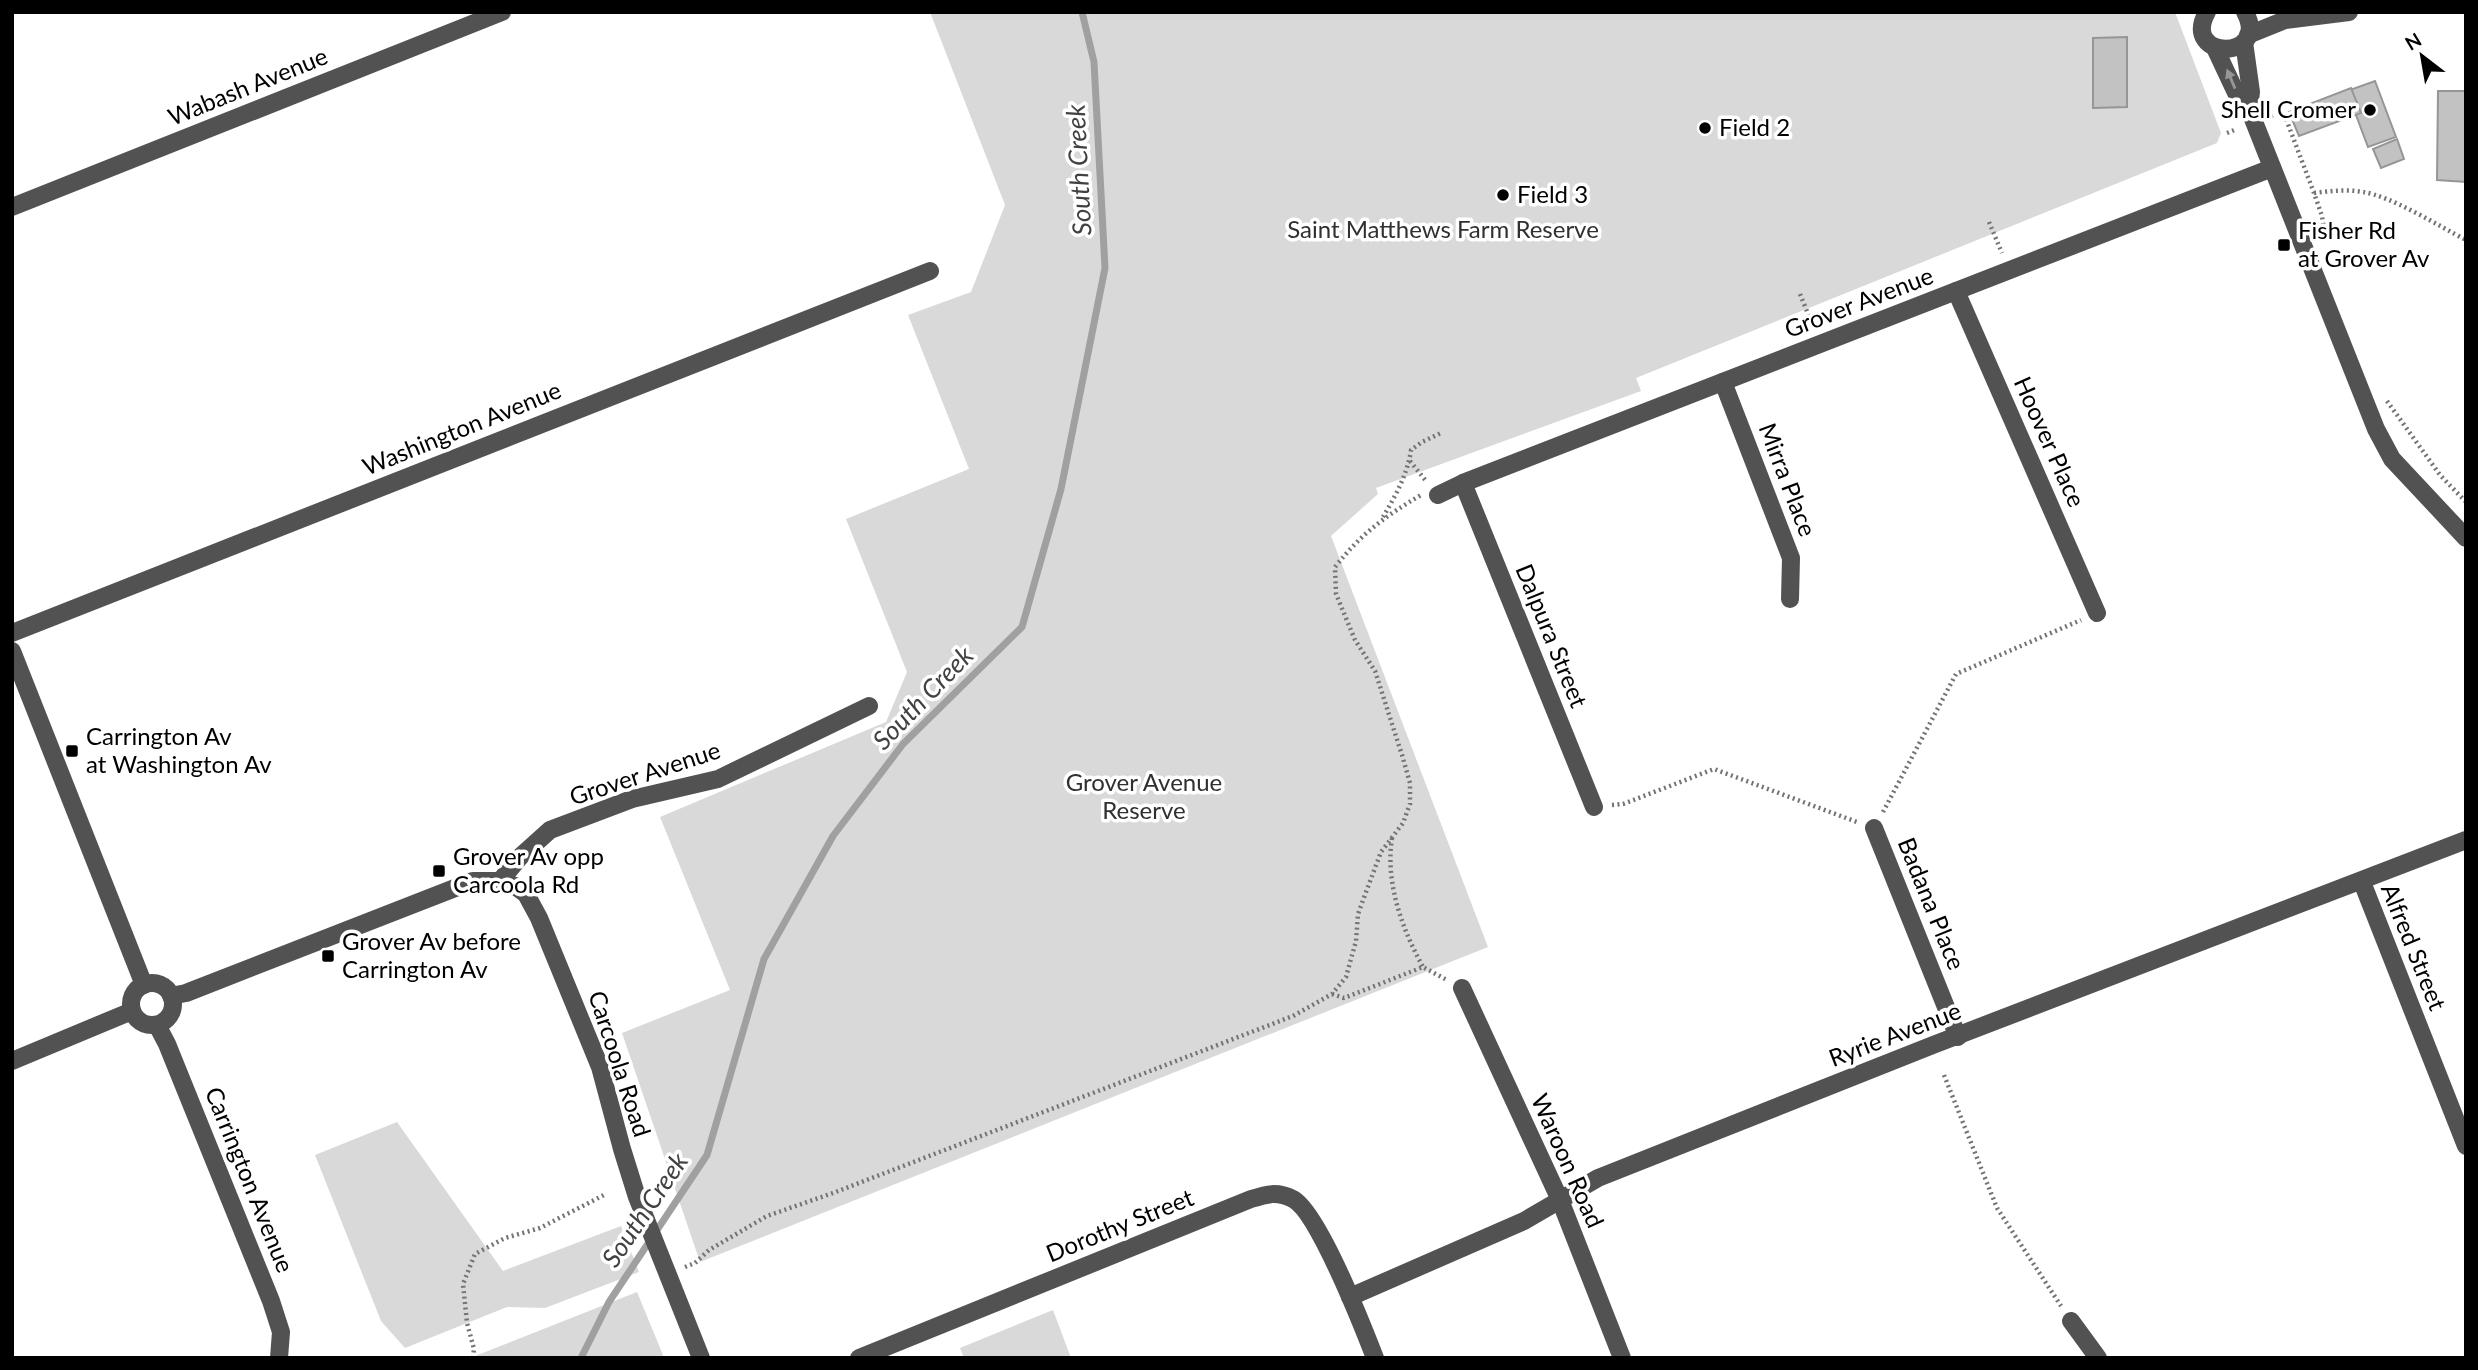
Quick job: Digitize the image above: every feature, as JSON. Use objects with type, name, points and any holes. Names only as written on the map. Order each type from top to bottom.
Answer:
[{"type":"street","name":"Wabash Avenue","points":[[12,207],[502,12]]},
{"type":"street","points":[[2245,12],[2248,19],[2246,38],[2251,92],[2249,109]]},
{"type":"street","points":[[2215,48],[2231,50],[2246,38],[2285,20],[2349,12]]},
{"type":"street","points":[[2205,15],[2204,35],[2215,48],[2238,97],[2249,109],[2376,429],[2392,459],[2466,538]]},
{"type":"street","name":"Grover Avenue","points":[[1438,495],[2272,168]]},
{"type":"street","name":"Washington Avenue","points":[[12,633],[930,271]]},
{"type":"street","name":"Hoover Place","points":[[1956,291],[2097,613]]},
{"type":"street","name":"Mirra Place","points":[[1723,382],[1791,558],[1790,599]]},
{"type":"street","name":"Dalpura Street","points":[[1463,483],[1594,807]]},
{"type":"street","points":[[12,651],[144,985]]},
{"type":"street","name":"Grover Avenue","points":[[500,881],[520,857],[551,830],[632,799],[718,779],[869,706]]},
{"type":"street","name":"Badana Place","points":[[1874,828],[1958,1037]]},
{"type":"street","name":"Ryrie Avenue","points":[[1350,1297],[1524,1221],[1598,1178],[2466,840]]},
{"type":"street","points":[[171,996],[186,993],[473,881],[500,881]]},
{"type":"street","name":"Carcoola Road","points":[[500,881],[515,886],[526,894],[539,918],[600,1067],[637,1196],[701,1358]]},
{"type":"street","name":"Alfred Street","points":[[2362,882],[2466,1146]]},
{"type":"street","points":[[157,984],[168,990],[171,996],[172,1010],[169,1017],[157,1025],[151,1026],[139,1021],[132,1011],[131,999],[144,985],[157,984]]},
{"type":"street","name":"Waroon Road","points":[[1462,988],[1560,1200],[1622,1358]]},
{"type":"street","points":[[12,1061],[132,1011]]},
{"type":"street","name":"Carrington Avenue","points":[[157,1025],[173,1057],[271,1301],[281,1332],[279,1358]]},
{"type":"street","name":"Dorothy Street","points":[[859,1358],[1251,1199],[1275,1192],[1295,1199],[1309,1216],[1350,1297],[1375,1358]]},
{"type":"street","points":[[2071,1321],[2098,1358]]},
{"type":"path","points":[[2283,111],[2322,216],[2327,247]]},
{"type":"path","points":[[2314,193],[2340,190],[2365,192],[2385,199],[2466,240]]},
{"type":"path","points":[[1989,222],[2002,253]]},
{"type":"path","points":[[1800,294],[1812,326]]},
{"type":"path","points":[[2384,393],[2388,403],[2440,475],[2466,502]]},
{"type":"path","points":[[1383,518],[1410,460],[1411,450],[1441,433]]},
{"type":"path","points":[[1410,460],[1438,495]]},
{"type":"path","points":[[684,1268],[767,1216],[1293,1016],[1332,994],[1346,977],[1356,941],[1358,914],[1381,852],[1403,823],[1410,804],[1410,783],[1375,671],[1354,640],[1336,594],[1335,567],[1354,542],[1383,518],[1421,495],[1438,495]]},
{"type":"path","points":[[1594,807],[1623,804],[1714,769],[1874,828],[1956,674],[2097,613]]},
{"type":"path","points":[[1392,835],[1390,850],[1394,895],[1414,951],[1423,967],[1462,988]]},
{"type":"path","points":[[1332,994],[1344,998],[1423,967]]},
{"type":"path","points":[[1944,1075],[1997,1208],[2071,1321]]},
{"type":"path","points":[[473,1358],[474,1349],[467,1323],[463,1284],[475,1254],[505,1238],[540,1228],[604,1195]]},
{"type":"green space","name":"Grover Avenue Reserve","points":[[930,12],[2175,12],[2221,133],[2217,143],[1636,378],[1641,391],[1376,488],[1378,494],[1331,536],[1488,947],[700,1262],[622,1033],[730,990],[660,817],[886,722],[907,672],[846,519],[969,469],[908,315],[971,292],[1005,205]]},
{"type":"green space","points":[[397,1122],[503,1271],[621,1226],[639,1272],[545,1308],[507,1307],[405,1348],[381,1321],[315,1155]]},
{"type":"green space","points":[[637,1292],[663,1355],[661,1358],[470,1358]]},
{"type":"green space","points":[[1053,1310],[1071,1358],[964,1358],[960,1348]]},
{"type":"building","points":[[2127,37],[2127,107],[2093,108],[2093,38]]},
{"type":"building","points":[[2375,81],[2396,137],[2368,147],[2347,91]]},
{"type":"building","points":[[2351,88],[2361,113],[2299,136],[2289,112]]},
{"type":"building","points":[[2438,91],[2466,91],[2466,182],[2437,180]]},
{"type":"building","points":[[2397,139],[2404,159],[2381,168],[2373,149]]},
{"type":"waterway","name":"South Creek","points":[[581,1358],[609,1302],[707,1155],[764,959],[833,836],[903,744],[1022,627],[1061,489],[1105,268],[1094,62],[1082,12]]},
{"type":"place","name":"Shell Cromer","points":[[2370,110]]},
{"type":"place","name":"Field 2","points":[[1705,128]]},
{"type":"place","name":"Field 3","points":[[1503,195]]},
{"type":"place","name":"Fisher Rd at Grover Av","points":[[2284,245]]},
{"type":"place","name":"Carrington Av at Washington Av","points":[[72,751]]},
{"type":"place","name":"Grover Av opp Carcoola Rd","points":[[439,871]]},
{"type":"place","name":"Grover Av before Carrington Av","points":[[328,956]]},
{"type":"park label","name":"Saint Matthews Farm Reserve","points":[[1443,230]]}]
